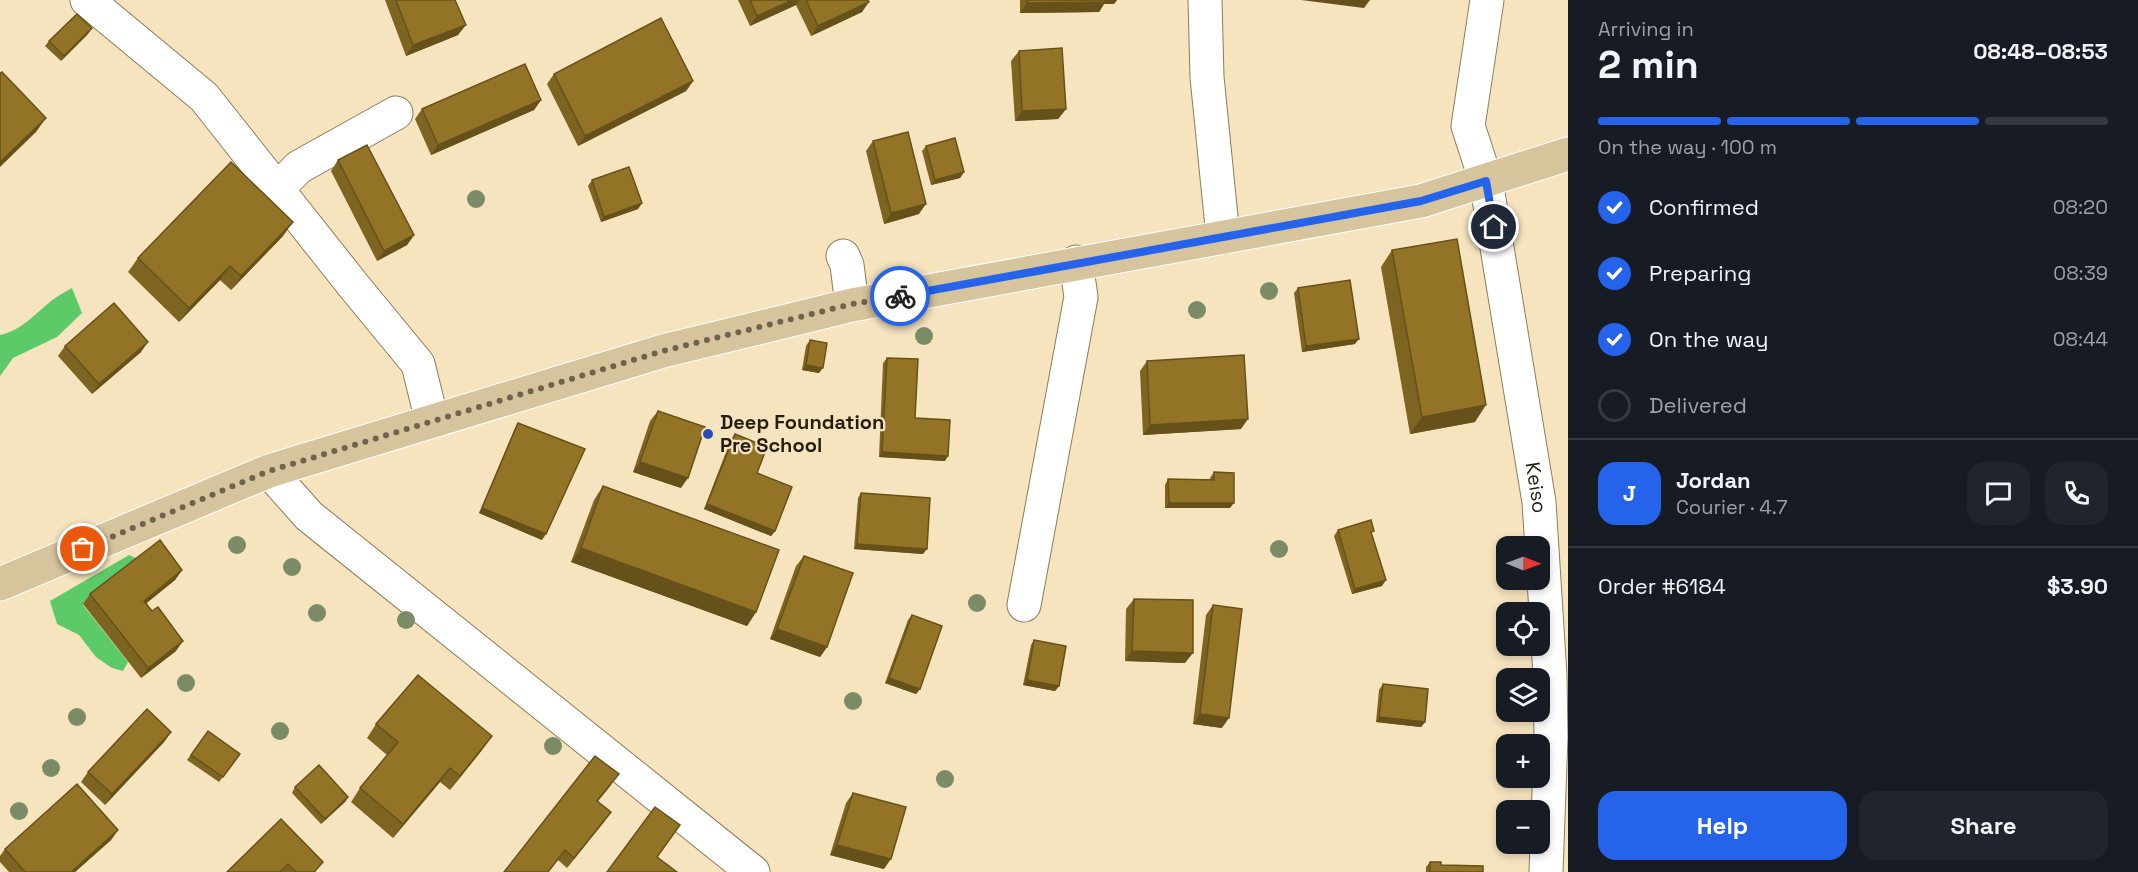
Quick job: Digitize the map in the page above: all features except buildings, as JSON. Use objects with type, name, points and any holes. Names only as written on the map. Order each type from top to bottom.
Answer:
[{"type":"main road","points":[[0,584],[269,471],[663,351],[852,304],[1421,201],[1568,154]]},
{"type":"street","points":[[87,0],[204,97],[418,364],[432,421]]},
{"type":"street","points":[[1205,0],[1207,77],[1223,237]]},
{"type":"street","name":"Keiso","points":[[1487,0],[1468,126],[1486,181],[1539,502],[1551,675],[1546,872]]},
{"type":"street","points":[[277,189],[299,167],[396,113]]},
{"type":"street","points":[[843,256],[848,265],[852,304]]},
{"type":"street","points":[[1024,605],[1081,297],[1076,262]]},
{"type":"street","points":[[269,471],[309,516],[753,872]]},
{"type":"green space","points":[[72,288],[82,313],[57,337],[13,358],[0,376],[0,335],[21,326],[53,299]]},
{"type":"green space","points":[[129,555],[141,560],[83,605],[128,662],[123,671],[112,668],[96,657],[79,635],[57,624],[50,601]]},
{"type":"way so far","points":[[83,549],[269,471],[663,351],[852,304],[900,296]]},
{"type":"place","name":"Deep Foundation Pre School","points":[[708,434]]},
{"type":"route","points":[[900,296],[1076,262],[1421,201],[1486,181],[1494,227]]}]
